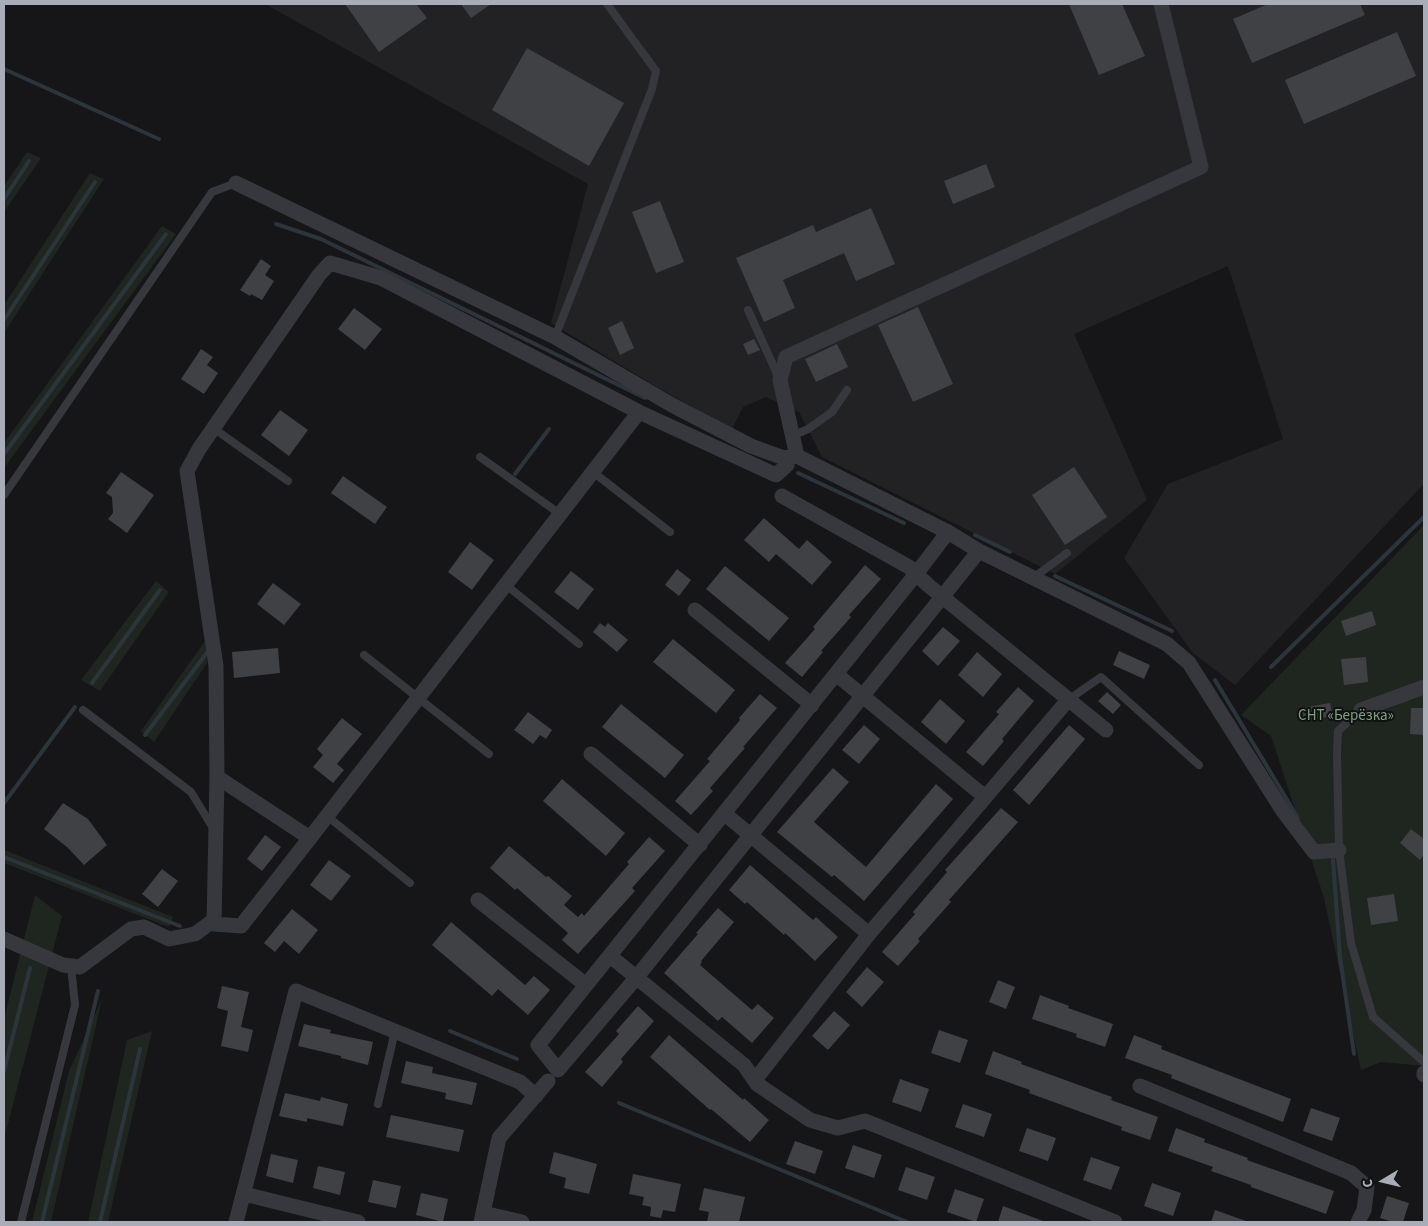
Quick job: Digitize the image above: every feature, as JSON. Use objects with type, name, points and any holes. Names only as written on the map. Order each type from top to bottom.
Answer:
[{"type":"street","points":[[639,412],[241,926],[214,924],[218,778],[216,666],[187,471],[213,428],[319,275],[330,263],[381,278],[639,412],[776,476],[787,464],[790,457],[792,436],[780,380],[786,357],[1201,167],[1162,4]]},
{"type":"street","points":[[236,184],[555,337],[672,405],[751,446],[790,457],[948,532],[979,551],[1167,644],[1189,664],[1283,811],[1314,852],[1340,850]]},
{"type":"street","points":[[782,496],[908,567],[1106,730]]},
{"type":"street","points":[[948,532],[812,705],[538,1045],[558,1070],[636,978],[979,551]]},
{"type":"street","points":[[695,610],[812,705]]},
{"type":"street","points":[[836,674],[986,797]]},
{"type":"street","points":[[1361,710],[1424,687]]},
{"type":"street","points":[[754,1080],[869,934],[1068,700]]},
{"type":"street","points":[[591,754],[700,845]]},
{"type":"street","points":[[218,778],[310,838]]},
{"type":"street","points":[[724,814],[869,934]]},
{"type":"street","points":[[478,900],[586,985]]},
{"type":"street","points":[[4,939],[63,965],[80,967],[130,929],[144,927],[169,939],[195,934],[214,920]]},
{"type":"street","points":[[610,956],[744,1065],[757,1084],[810,1120],[838,1128],[866,1121],[1114,1222]]},
{"type":"street","points":[[236,1222],[296,990],[520,1082],[536,1096]]},
{"type":"street","points":[[522,1222],[482,1218],[500,1138],[548,1080]]},
{"type":"street","points":[[1140,1086],[1351,1173],[1367,1187],[1364,1210],[1358,1222]]},
{"type":"street","points":[[244,1194],[349,1221]]},
{"type":"lane","points":[[555,337],[652,88],[656,71],[607,4]]},
{"type":"lane","points":[[4,495],[212,192],[236,184]]},
{"type":"lane","points":[[748,310],[780,380]]},
{"type":"lane","points":[[792,436],[808,429],[832,412],[846,390]]},
{"type":"lane","points":[[213,428],[288,481]]},
{"type":"lane","points":[[480,457],[560,514]]},
{"type":"lane","points":[[593,472],[670,532]]},
{"type":"lane","points":[[1033,578],[1067,553]]},
{"type":"lane","points":[[506,585],[579,644]]},
{"type":"lane","points":[[364,655],[489,754]]},
{"type":"lane","points":[[1068,700],[1101,677],[1199,765]]},
{"type":"lane","points":[[83,710],[191,792],[216,834]]},
{"type":"lane","points":[[1361,710],[1338,731],[1337,754],[1340,850],[1351,943],[1373,1017],[1424,1062]]},
{"type":"lane","points":[[327,816],[410,883]]},
{"type":"lane","points":[[21,1222],[76,1005],[71,966]]},
{"type":"lane","points":[[378,1104],[395,1031]]},
{"type":"shaded area","points":[[265,4],[1424,4],[1424,484],[1235,685],[1193,653],[1124,558],[1168,484],[1283,439],[1228,266],[1074,334],[1147,500],[1055,574],[822,457],[799,412],[766,397],[743,407],[732,429],[657,387],[551,323],[588,184]]},
{"type":"green space","points":[[27,152],[41,158],[4,212],[4,186]]},
{"type":"green space","points":[[90,173],[104,179],[4,333],[4,305]]},
{"type":"green space","points":[[162,226],[176,234],[4,468],[4,443]]},
{"type":"green space","name":"СНТ «Берёзка»","points":[[1424,525],[1424,1066],[1381,1062],[1361,1070],[1324,898],[1271,736],[1241,715]]},
{"type":"green space","points":[[156,581],[169,592],[100,691],[81,680]]},
{"type":"green space","points":[[205,641],[207,663],[154,742],[141,731]]},
{"type":"green space","points":[[4,850],[173,917],[169,927],[4,863]]},
{"type":"green space","points":[[35,895],[62,916],[4,1139],[4,1019]]},
{"type":"green space","points":[[102,999],[51,1222],[32,1222],[69,1071]]},
{"type":"green space","points":[[152,1031],[108,1222],[88,1222],[127,1040]]},
{"type":"building","points":[[345,4],[416,4],[427,18],[379,52]]},
{"type":"building","points":[[461,4],[491,4],[471,18]]},
{"type":"building","points":[[1069,4],[1122,4],[1145,56],[1099,75]]},
{"type":"building","points":[[1268,4],[1360,4],[1365,15],[1252,63],[1233,19]]},
{"type":"building","points":[[1397,32],[1416,76],[1304,124],[1285,80]]},
{"type":"building","points":[[527,48],[624,103],[589,166],[492,110]]},
{"type":"building","points":[[986,164],[995,187],[953,204],[944,181]]},
{"type":"building","points":[[660,201],[684,262],[656,273],[632,212]]},
{"type":"building","points":[[871,208],[895,264],[856,281],[844,253],[783,280],[795,308],[764,322],[736,258],[813,225],[816,232]]},
{"type":"building","points":[[261,259],[271,266],[265,275],[274,281],[262,300],[240,290]]},
{"type":"building","points":[[918,307],[953,384],[913,402],[878,325]]},
{"type":"building","points":[[354,308],[382,329],[365,350],[338,329]]},
{"type":"building","points":[[622,321],[634,348],[620,355],[608,328]]},
{"type":"building","points":[[754,339],[760,350],[748,355],[743,344]]},
{"type":"building","points":[[837,344],[848,367],[816,382],[805,359]]},
{"type":"building","points":[[201,349],[213,357],[207,365],[218,373],[204,394],[181,379]]},
{"type":"building","points":[[280,410],[308,430],[289,456],[261,435]]},
{"type":"building","points":[[1074,467],[1107,517],[1065,545],[1032,495]]},
{"type":"building","points":[[121,472],[154,495],[127,533],[108,519],[113,513],[112,497],[106,493]]},
{"type":"building","points":[[343,476],[387,507],[375,524],[331,493]]},
{"type":"building","points":[[764,518],[799,549],[807,540],[832,562],[812,585],[776,554],[769,562],[744,540]]},
{"type":"building","points":[[470,542],[494,560],[472,590],[448,572]]},
{"type":"building","points":[[865,565],[881,579],[849,615],[851,617],[821,651],[823,652],[802,677],[785,663],[815,629],[813,627]]},
{"type":"building","points":[[725,566],[789,618],[769,641],[706,589]]},
{"type":"building","points":[[677,569],[691,580],[679,596],[665,585]]},
{"type":"building","points":[[571,571],[594,589],[578,610],[554,592]]},
{"type":"building","points":[[273,583],[301,604],[284,625],[257,604]]},
{"type":"building","points":[[1372,611],[1376,625],[1346,636],[1341,621]]},
{"type":"building","points":[[600,623],[605,627],[608,623],[628,640],[617,652],[593,632]]},
{"type":"building","points":[[943,627],[960,641],[938,666],[922,651]]},
{"type":"building","points":[[673,639],[735,690],[716,713],[653,662]]},
{"type":"building","points":[[278,648],[280,673],[234,678],[232,652]]},
{"type":"building","points":[[1119,651],[1150,665],[1144,679],[1113,665]]},
{"type":"building","points":[[977,652],[1002,674],[983,697],[958,675]]},
{"type":"building","points":[[1366,657],[1368,682],[1344,685],[1341,659]]},
{"type":"building","points":[[1018,687],[1034,701],[1002,739],[1004,741],[983,766],[966,752],[999,714],[996,712]]},
{"type":"building","points":[[1107,692],[1121,705],[1113,714],[1098,701]]},
{"type":"building","points":[[760,694],[777,708],[710,788],[713,791],[691,815],[675,801],[710,761],[707,759]]},
{"type":"building","points":[[940,699],[965,721],[946,744],[921,722]]},
{"type":"building","points":[[1330,703],[1333,716],[1304,721],[1302,708]]},
{"type":"building","points":[[621,704],[684,755],[665,778],[602,727]]},
{"type":"building","points":[[1411,708],[1424,708],[1424,735],[1410,734]]},
{"type":"building","points":[[528,712],[552,730],[546,739],[540,735],[533,744],[514,730]]},
{"type":"building","points":[[342,718],[362,734],[337,764],[344,770],[333,783],[313,767],[323,755],[317,749]]},
{"type":"building","points":[[864,725],[880,739],[859,764],[842,750]]},
{"type":"building","points":[[1069,725],[1085,739],[1029,805],[1013,790]]},
{"type":"building","points":[[833,768],[849,782],[814,822],[866,867],[936,784],[953,799],[864,901],[834,875],[832,877],[777,832]]},
{"type":"building","points":[[562,779],[625,833],[606,856],[543,801]]},
{"type":"building","points":[[63,803],[88,819],[107,845],[84,865],[67,847],[44,829]]},
{"type":"building","points":[[1001,808],[1018,822],[949,900],[951,902],[918,939],[920,941],[898,966],[882,952],[915,914],[913,912],[947,872],[945,870]]},
{"type":"building","points":[[1411,829],[1424,839],[1424,854],[1420,860],[1400,843]]},
{"type":"building","points":[[265,835],[281,847],[262,871],[247,859]]},
{"type":"building","points":[[649,837],[665,851],[632,888],[635,891],[578,954],[562,940],[568,933],[517,888],[515,890],[490,868],[509,846],[572,896],[564,905],[578,917],[582,913],[584,916],[629,864],[627,862]]},
{"type":"building","points":[[329,860],[351,876],[331,901],[310,885]]},
{"type":"building","points":[[750,865],[813,920],[816,917],[838,937],[815,961],[785,933],[784,935],[747,902],[745,904],[729,890]]},
{"type":"building","points":[[162,869],[178,881],[158,907],[142,894]]},
{"type":"building","points":[[1394,894],[1398,921],[1371,925],[1367,898]]},
{"type":"building","points":[[718,908],[734,922],[701,961],[700,965],[752,1010],[758,1004],[774,1018],[752,1043],[722,1017],[718,1021],[664,973]]},
{"type":"building","points":[[292,909],[318,930],[299,954],[284,941],[275,952],[264,943]]},
{"type":"building","points":[[451,922],[525,985],[534,976],[550,990],[528,1015],[498,989],[492,996],[432,945]]},
{"type":"building","points":[[867,967],[884,982],[862,1007],[846,992]]},
{"type":"building","points":[[998,980],[1015,987],[1006,1009],[989,1002]]},
{"type":"building","points":[[222,986],[249,992],[241,1027],[253,1030],[248,1052],[221,1046],[228,1011],[217,1008]]},
{"type":"building","points":[[1040,995],[1069,1006],[1068,1008],[1113,1024],[1105,1047],[1076,1037],[1077,1034],[1032,1019]]},
{"type":"building","points":[[638,1006],[654,1021],[621,1059],[623,1062],[602,1087],[585,1072],[619,1034],[616,1031]]},
{"type":"building","points":[[834,1011],[850,1025],[828,1050],[812,1036]]},
{"type":"building","points":[[304,1024],[331,1030],[330,1033],[373,1042],[368,1065],[341,1058],[341,1056],[298,1046]]},
{"type":"building","points":[[939,1030],[968,1040],[960,1063],[931,1053]]},
{"type":"building","points":[[669,1035],[743,1100],[744,1098],[769,1120],[750,1142],[710,1110],[650,1057]]},
{"type":"building","points":[[1134,1035],[1162,1046],[1161,1049],[1291,1099],[1283,1122],[1171,1078],[1172,1075],[1125,1058]]},
{"type":"building","points":[[993,1051],[1022,1062],[1021,1064],[1112,1097],[1111,1100],[1158,1117],[1150,1140],[1121,1130],[1122,1127],[1029,1093],[1030,1090],[985,1074]]},
{"type":"building","points":[[406,1061],[433,1067],[432,1073],[477,1083],[472,1105],[445,1099],[446,1093],[401,1083]]},
{"type":"building","points":[[900,1079],[929,1089],[921,1112],[892,1102]]},
{"type":"building","points":[[285,1093],[320,1101],[321,1097],[348,1104],[343,1126],[307,1118],[307,1122],[279,1116]]},
{"type":"building","points":[[963,1104],[992,1114],[984,1137],[955,1127]]},
{"type":"building","points":[[1311,1108],[1340,1118],[1332,1141],[1303,1131]]},
{"type":"building","points":[[391,1115],[464,1130],[459,1152],[386,1137]]},
{"type":"building","points":[[1027,1128],[1056,1138],[1048,1161],[1019,1151]]},
{"type":"building","points":[[1176,1128],[1205,1139],[1204,1142],[1248,1158],[1247,1160],[1334,1191],[1326,1214],[1251,1187],[1251,1185],[1211,1171],[1213,1167],[1168,1151]]},
{"type":"building","points":[[795,1141],[823,1151],[815,1174],[786,1164]]},
{"type":"building","points":[[853,1145],[882,1155],[874,1178],[845,1168]]},
{"type":"building","points":[[554,1152],[597,1164],[589,1194],[564,1188],[566,1178],[549,1173]]},
{"type":"building","points":[[271,1154],[298,1160],[293,1183],[266,1176]]},
{"type":"building","points":[[1091,1157],[1120,1167],[1111,1190],[1083,1180]]},
{"type":"building","points":[[318,1166],[345,1172],[340,1195],[313,1188]]},
{"type":"building","points":[[906,1167],[935,1177],[927,1200],[898,1190]]},
{"type":"building","points":[[633,1174],[681,1184],[675,1212],[663,1210],[661,1218],[650,1216],[651,1207],[642,1205],[644,1197],[629,1194]]},
{"type":"building","points":[[373,1180],[401,1186],[396,1208],[368,1202]]},
{"type":"building","points":[[1152,1183],[1181,1193],[1173,1216],[1144,1206]]},
{"type":"building","points":[[704,1188],[745,1197],[739,1222],[707,1222],[709,1212],[699,1210]]},
{"type":"building","points":[[955,1189],[984,1199],[976,1222],[947,1212]]},
{"type":"building","points":[[421,1193],[448,1199],[443,1222],[416,1215]]},
{"type":"building","points":[[1387,1196],[1409,1203],[1403,1222],[1393,1222],[1380,1218]]},
{"type":"building","points":[[1003,1206],[1043,1221],[1043,1222],[998,1222]]},
{"type":"building","points":[[1215,1210],[1246,1221],[1246,1222],[1211,1222]]},
{"type":"waterway","points":[[4,69],[159,139]]},
{"type":"waterway","points":[[4,199],[29,161]]},
{"type":"waterway","points":[[4,320],[95,182]]},
{"type":"waterway","points":[[276,224],[321,239],[645,398]]},
{"type":"waterway","points":[[4,454],[166,234]]},
{"type":"waterway","points":[[515,474],[549,429]]},
{"type":"waterway","points":[[798,473],[904,523]]},
{"type":"waterway","points":[[1271,667],[1424,517]]},
{"type":"waterway","points":[[975,535],[1010,552]]},
{"type":"waterway","points":[[1055,576],[1172,631]]},
{"type":"waterway","points":[[92,683],[160,590]]},
{"type":"waterway","points":[[145,735],[209,650]]},
{"type":"waterway","points":[[1215,680],[1298,818]]},
{"type":"waterway","points":[[4,803],[75,707]]},
{"type":"waterway","points":[[4,857],[180,926]]},
{"type":"waterway","points":[[1333,859],[1340,957],[1354,1054]]},
{"type":"waterway","points":[[4,1071],[30,968]]},
{"type":"waterway","points":[[42,1222],[98,991]]},
{"type":"waterway","points":[[450,1031],[517,1059]]},
{"type":"waterway","points":[[100,1222],[140,1049]]},
{"type":"waterway","points":[[619,1103],[907,1222]]}]
